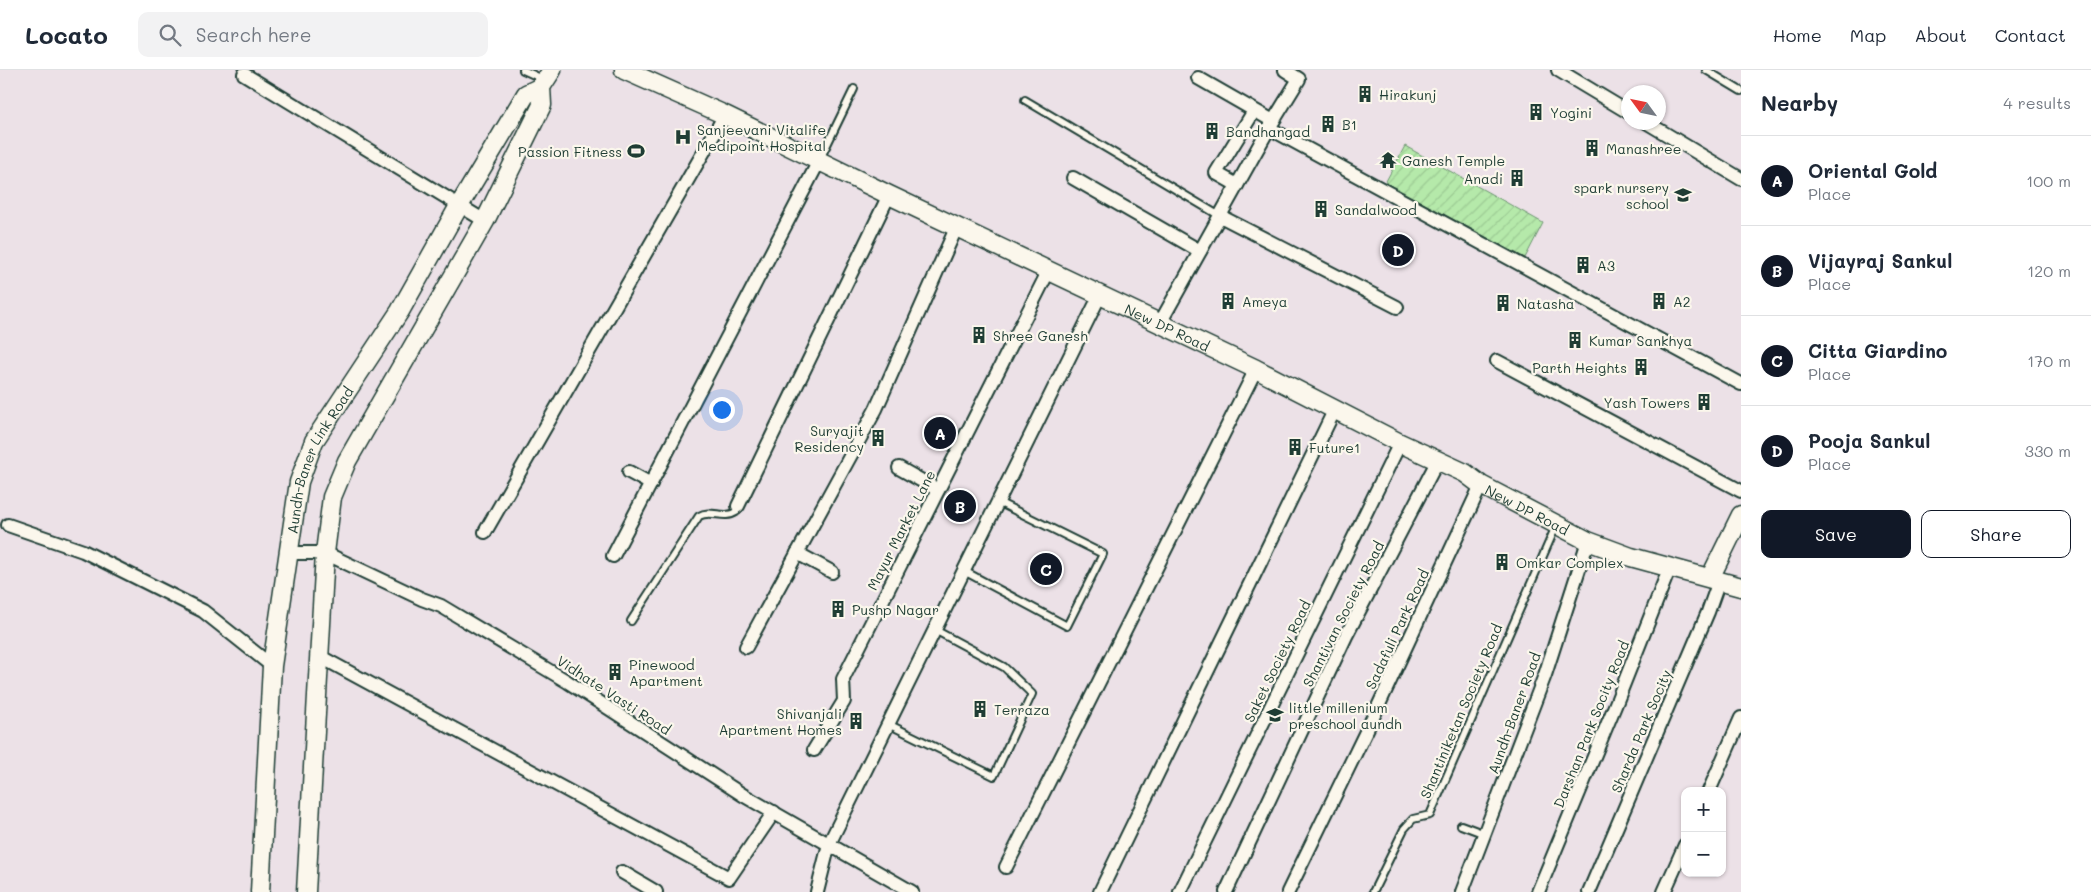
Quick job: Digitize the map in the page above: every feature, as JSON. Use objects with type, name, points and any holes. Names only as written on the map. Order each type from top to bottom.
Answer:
[{"type":"main road","name":"New DP Road","points":[[624,70],[724,115],[1256,369],[1400,443],[1465,473],[1481,485],[1588,541],[1631,557],[1741,587]]},
{"type":"main road","name":"Aundh-Baner Link Road","points":[[260,892],[272,666],[299,482],[314,441],[400,311],[459,206],[526,94],[546,79]]},
{"type":"main road","name":"Aundh-Baner Link Road","points":[[306,892],[325,553],[332,497],[347,461],[486,221],[542,105],[546,79]]},
{"type":"main road","points":[[1714,579],[1741,515]]},
{"type":"street","points":[[1160,323],[1299,78],[1286,70]]},
{"type":"street","points":[[1558,70],[1621,108]]},
{"type":"street","points":[[244,74],[486,221]]},
{"type":"street","points":[[1198,78],[1254,111],[1271,125],[1741,384]]},
{"type":"street","points":[[1237,185],[1216,173],[1254,111]]},
{"type":"street","points":[[485,532],[724,115]]},
{"type":"street","points":[[1659,130],[1741,179]]},
{"type":"street","points":[[614,556],[819,161]]},
{"type":"street","points":[[1073,178],[1200,251]]},
{"type":"street","points":[[738,506],[889,195]]},
{"type":"street","points":[[1220,216],[1397,307]]},
{"type":"street","points":[[746,647],[876,409],[957,226]]},
{"type":"street","name":"Mayur Market Lane","points":[[814,750],[844,701],[843,679],[1049,270]]},
{"type":"street","points":[[817,892],[829,844],[1100,295]]},
{"type":"street","points":[[1497,361],[1741,491]]},
{"type":"street","points":[[1006,867],[1256,369]]},
{"type":"street","points":[[1100,892],[1335,409]]},
{"type":"street","name":"Saket Society Road","points":[[1180,892],[1400,443]]},
{"type":"street","name":"Shantivan Society Road","points":[[1226,892],[1346,636],[1438,460]]},
{"type":"street","points":[[899,468],[938,490]]},
{"type":"street","points":[[629,472],[651,484]]},
{"type":"street","name":"Sadafuli Park Road","points":[[1288,892],[1376,711],[1481,485]]},
{"type":"street","points":[[8,525],[83,551],[203,610],[272,666]]},
{"type":"street","name":"Aundh-Baner Road","points":[[1462,892],[1545,675],[1588,541]]},
{"type":"street","name":"Vidhate Vasti Road","points":[[289,553],[325,553],[455,614],[568,682],[735,790],[912,892]]},
{"type":"street","points":[[797,553],[832,572]]},
{"type":"street","name":"Darshan Park Socity Road","points":[[1538,892],[1670,568]]},
{"type":"street","name":"Sharda Park Socity","points":[[1589,892],[1704,620],[1714,579]]},
{"type":"street","points":[[319,656],[729,878],[774,812]]},
{"type":"street","points":[[1711,787],[1741,718]]},
{"type":"street","points":[[1664,892],[1681,854]]},
{"type":"street","points":[[622,872],[656,892]]},
{"type":"lane","points":[[523,70],[546,79]]},
{"type":"lane","points":[[1706,70],[1741,91]]},
{"type":"lane","points":[[819,161],[854,89]]},
{"type":"lane","points":[[1025,100],[1220,216]]},
{"type":"lane","points":[[964,571],[1067,626],[1103,554],[998,502]]},
{"type":"lane","points":[[631,621],[699,516],[713,514],[726,517],[736,512],[738,506]]},
{"type":"lane","name":"Shantiniketan Society Road","points":[[1373,892],[1404,829],[1413,819],[1430,815],[1556,525]]},
{"type":"lane","points":[[888,724],[994,776],[1032,694],[1004,666],[935,630]]},
{"type":"lane","points":[[1461,825],[1485,834]]},
{"type":"green space","points":[[1405,146],[1543,223],[1525,258],[1385,183]]},
{"type":"place","name":"Hirakunj","points":[[1365,94]]},
{"type":"place","name":"Yogini","points":[[1536,112]]},
{"type":"place","name":"B1","points":[[1328,124]]},
{"type":"place","name":"Bandhangad","points":[[1212,131]]},
{"type":"place","name":"Sanjeevani Vitalife Medipoint Hospital","points":[[683,137]]},
{"type":"place","name":"Manashree","points":[[1592,148]]},
{"type":"place","name":"Passion Fitness","points":[[636,151]]},
{"type":"place","name":"Ganesh Temple","points":[[1388,160]]},
{"type":"place","name":"Anadi","points":[[1517,178]]},
{"type":"place","name":"spark nursery school","points":[[1683,195]]},
{"type":"place","name":"Sandalwood","points":[[1321,209]]},
{"type":"place","name":"Pooja Sankul","points":[[1398,250]]},
{"type":"place","name":"A3","points":[[1583,265]]},
{"type":"place","name":"Ameya","points":[[1228,301]]},
{"type":"place","name":"A2","points":[[1659,301]]},
{"type":"place","name":"Natasha","points":[[1503,303]]},
{"type":"place","name":"Shree Ganesh","points":[[979,335]]},
{"type":"place","name":"Kumar Sankhya","points":[[1575,340]]},
{"type":"place","name":"Parth Heights","points":[[1641,367]]},
{"type":"place","name":"Yash Towers","points":[[1704,402]]},
{"type":"place","name":"Oriental Gold","points":[[940,433]]},
{"type":"place","name":"Suryajit Residency","points":[[878,438]]},
{"type":"place","name":"Future1","points":[[1295,447]]},
{"type":"place","name":"Vijayraj Sankul","points":[[960,506]]},
{"type":"place","name":"Omkar Complex","points":[[1502,562]]},
{"type":"place","name":"Citta Giardino","points":[[1046,569]]},
{"type":"place","name":"Pushp Nagar","points":[[838,609]]},
{"type":"place","name":"Pinewood Apartment","points":[[615,672]]},
{"type":"place","name":"Terraza","points":[[980,709]]},
{"type":"place","name":"little millenium preschool aundh","points":[[1275,715]]},
{"type":"place","name":"Shivanjali Apartment Homes","points":[[856,721]]}]
